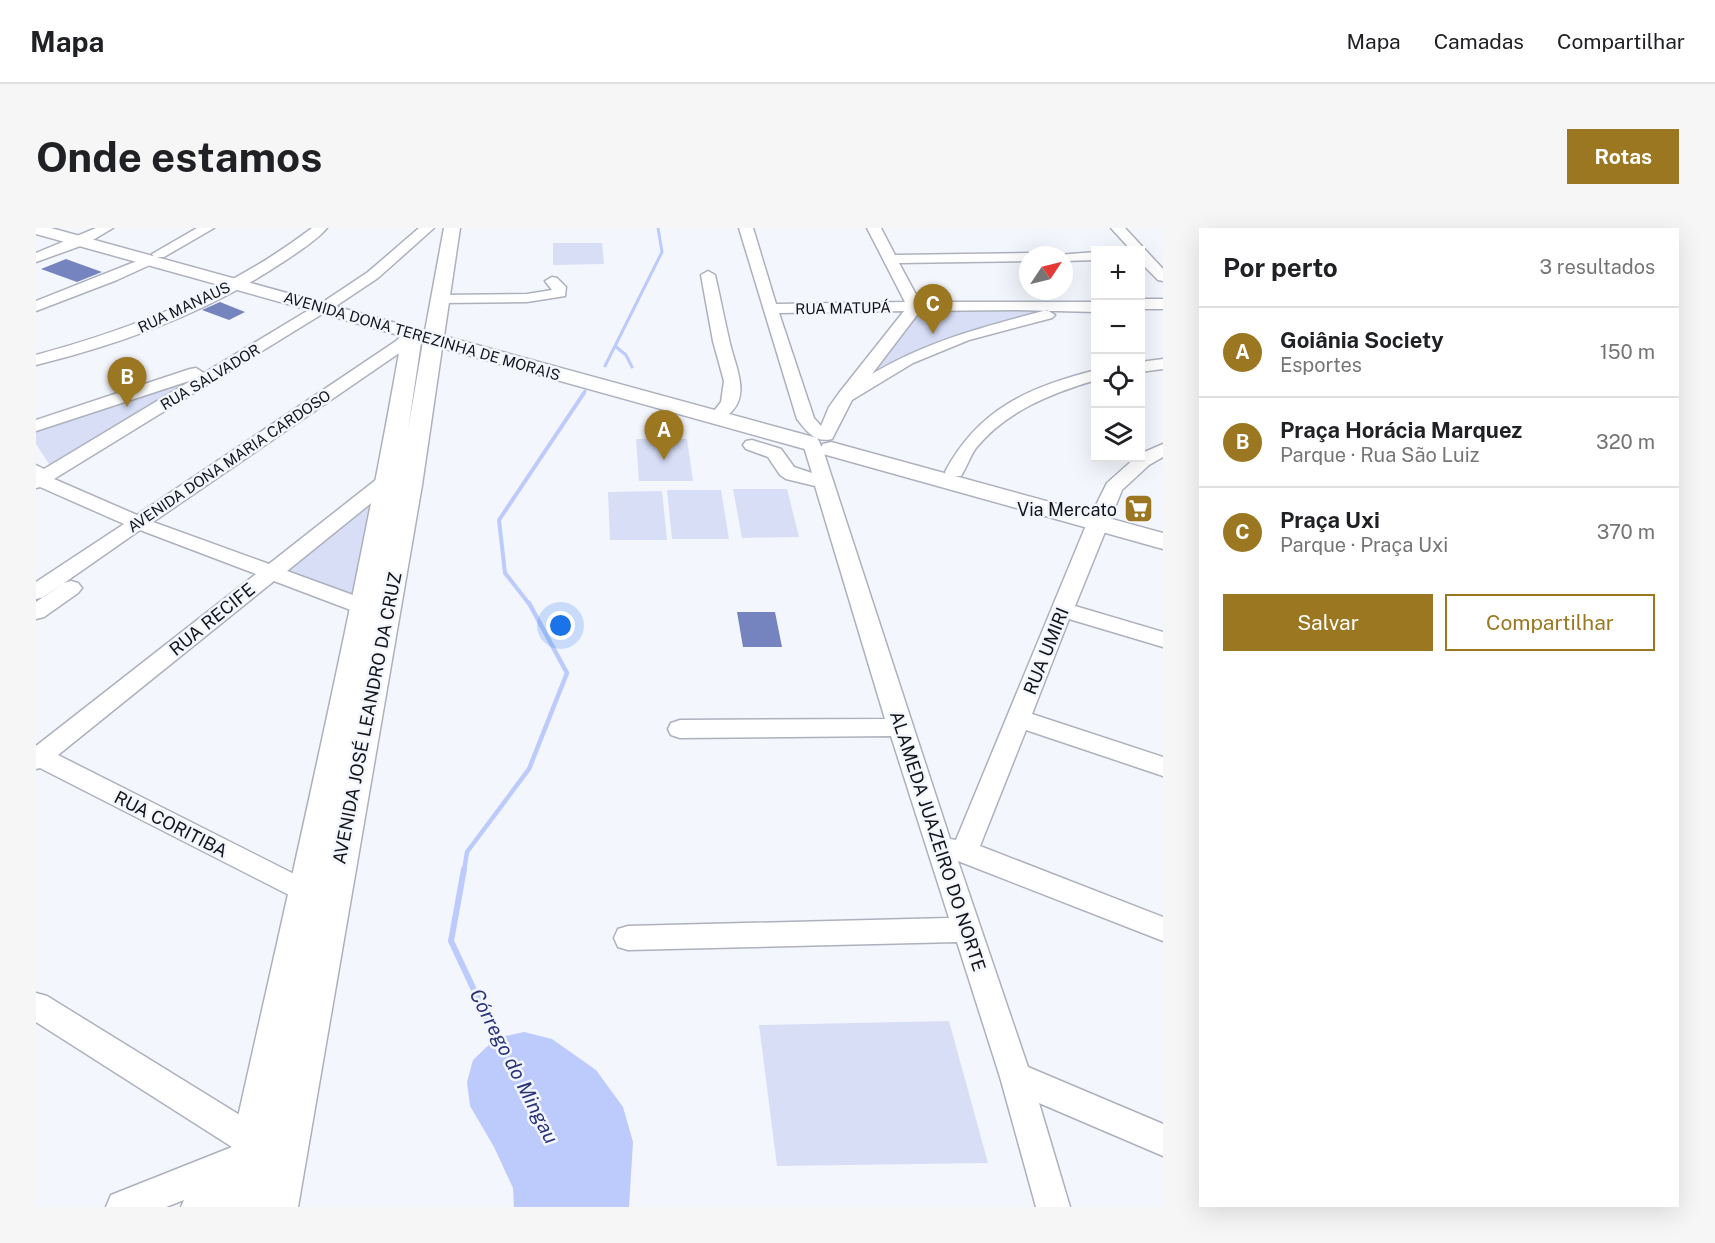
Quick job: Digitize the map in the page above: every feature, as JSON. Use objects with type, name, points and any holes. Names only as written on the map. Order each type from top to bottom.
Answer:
[{"type":"main road","name":"AVENIDA DONA TEREZINHA DE MORAIS","points":[[65,228],[94,235],[160,260],[821,446],[1099,518],[1163,530]]},
{"type":"main road","name":"AVENIDA JOSÉ LEANDRO DA CRUZ","points":[[276,1207],[408,497],[424,333],[438,228]]},
{"type":"main road","name":"AVENIDA JOSÉ LEANDRO DA CRUZ","points":[[247,1173],[364,607],[389,479],[406,370],[440,302],[452,228]]},
{"type":"main road","name":"AVENIDA DONA TEREZINHA DE MORAIS","points":[[36,229],[94,235]]},
{"type":"main road","name":"AVENIDA DONA TEREZINHA DE MORAIS","points":[[424,333],[723,411],[821,446],[954,472],[1163,541]]},
{"type":"street","points":[[36,306],[160,260],[207,228]]},
{"type":"street","name":"RUA MANAUS","points":[[36,360],[140,329],[195,306],[293,251],[320,228]]},
{"type":"street","name":"RUA SALVADOR","points":[[37,478],[326,306],[373,275],[428,228]]},
{"type":"street","name":"ALAMEDA JUAZEIRO DO NORTE","points":[[746,228],[770,309],[821,446],[900,727],[953,850],[966,930],[1016,1077],[1053,1207]]},
{"type":"street","points":[[752,445],[775,453],[787,471],[793,475],[821,446],[842,402],[915,307],[874,228]]},
{"type":"street","points":[[1118,228],[1133,246]]},
{"type":"street","points":[[36,258],[94,235]]},
{"type":"street","points":[[1073,257],[1091,256]]},
{"type":"street","points":[[890,259],[1019,257]]},
{"type":"street","points":[[1145,259],[1163,277]]},
{"type":"street","points":[[708,275],[721,342],[732,381],[730,403],[723,411]]},
{"type":"street","points":[[440,302],[527,298],[560,293],[559,287],[552,281]]},
{"type":"street","points":[[440,302],[495,303],[511,308]]},
{"type":"street","points":[[1145,304],[1163,303]]},
{"type":"street","name":"RUA MATUPÁ","points":[[770,309],[1041,305],[1089,307]]},
{"type":"street","points":[[821,446],[842,402],[907,360],[963,337],[1024,320],[1089,307]]},
{"type":"street","name":"AVENIDA DONA MARIA CARDOSO","points":[[36,612],[147,526],[402,344],[424,333]]},
{"type":"street","points":[[36,426],[177,381],[250,352]]},
{"type":"street","points":[[1145,366],[1163,364]]},
{"type":"street","name":"AVENIDA DONA MARIA CARDOSO","points":[[36,592],[147,526],[383,373],[391,369],[406,370]]},
{"type":"street","points":[[954,472],[969,445],[993,420],[1039,394],[1091,376]]},
{"type":"street","name":"RUA UMIRI","points":[[953,850],[1018,718],[1099,518],[1114,487],[1142,461],[1163,449]]},
{"type":"street","points":[[37,478],[147,526],[364,607]]},
{"type":"street","name":"RUA RECIFE","points":[[37,757],[389,479]]},
{"type":"street","points":[[1062,609],[1163,640]]},
{"type":"street","points":[[1018,718],[1163,768]]},
{"type":"street","points":[[680,729],[900,727]]},
{"type":"street","name":"RUA CORITIBA","points":[[37,757],[289,884],[308,884]]},
{"type":"street","points":[[953,850],[1163,929]]},
{"type":"street","points":[[628,938],[966,930]]},
{"type":"street","points":[[36,1006],[247,1173]]},
{"type":"street","points":[[1016,1077],[1163,1140]]},
{"type":"street","points":[[123,1207],[247,1173]]},
{"type":"street","points":[[198,1207],[247,1173]]},
{"type":"shaded area","points":[[553,243],[602,243],[604,264],[553,265]]},
{"type":"shaded area","points":[[1066,308],[1000,322],[930,345],[875,372],[919,309]]},
{"type":"shaded area","points":[[228,362],[51,467],[36,444],[36,428],[169,386]]},
{"type":"shaded area","points":[[636,439],[687,439],[693,481],[639,481]]},
{"type":"shaded area","points":[[733,489],[787,489],[799,537],[742,538]]},
{"type":"shaded area","points":[[667,490],[721,490],[729,539],[672,539]]},
{"type":"shaded area","points":[[662,491],[667,540],[610,540],[608,492]]},
{"type":"shaded area","points":[[378,493],[358,601],[281,568]]},
{"type":"shaded area","points":[[949,1021],[988,1163],[777,1166],[759,1025]]},
{"type":"water","points":[[524,1032],[552,1039],[596,1070],[623,1107],[633,1142],[629,1207],[514,1207],[513,1188],[494,1147],[470,1106],[467,1082],[473,1060],[496,1038]]},
{"type":"building","points":[[66,259],[102,272],[77,282],[41,269]]},
{"type":"building","points":[[220,302],[245,312],[229,320],[202,310]]},
{"type":"building","points":[[737,612],[775,612],[782,647],[743,647]]},
{"type":"waterway","name":"Córrego do Mingau","points":[[615,346],[662,252],[658,228]]},
{"type":"waterway","name":"Córrego do Mingau","points":[[605,366],[615,346]]},
{"type":"waterway","name":"Córrego do Mingau","points":[[615,346],[626,355],[632,367]]},
{"type":"waterway","name":"Córrego do Mingau","points":[[530,605],[505,573],[499,520],[584,393]]},
{"type":"waterway","name":"Córrego do Mingau","points":[[464,871],[467,852],[529,769],[567,673],[529,603]]},
{"type":"waterway","name":"Córrego do Mingau","points":[[464,869],[451,941],[498,1041]]},
{"type":"place","name":"Praça Uxi","points":[[933,334]]},
{"type":"place","name":"Praça Horácia Marquez","points":[[127,407]]},
{"type":"place","name":"Goiânia Society","points":[[664,460]]},
{"type":"place","name":"Via Mercato","points":[[1138,509]]}]
